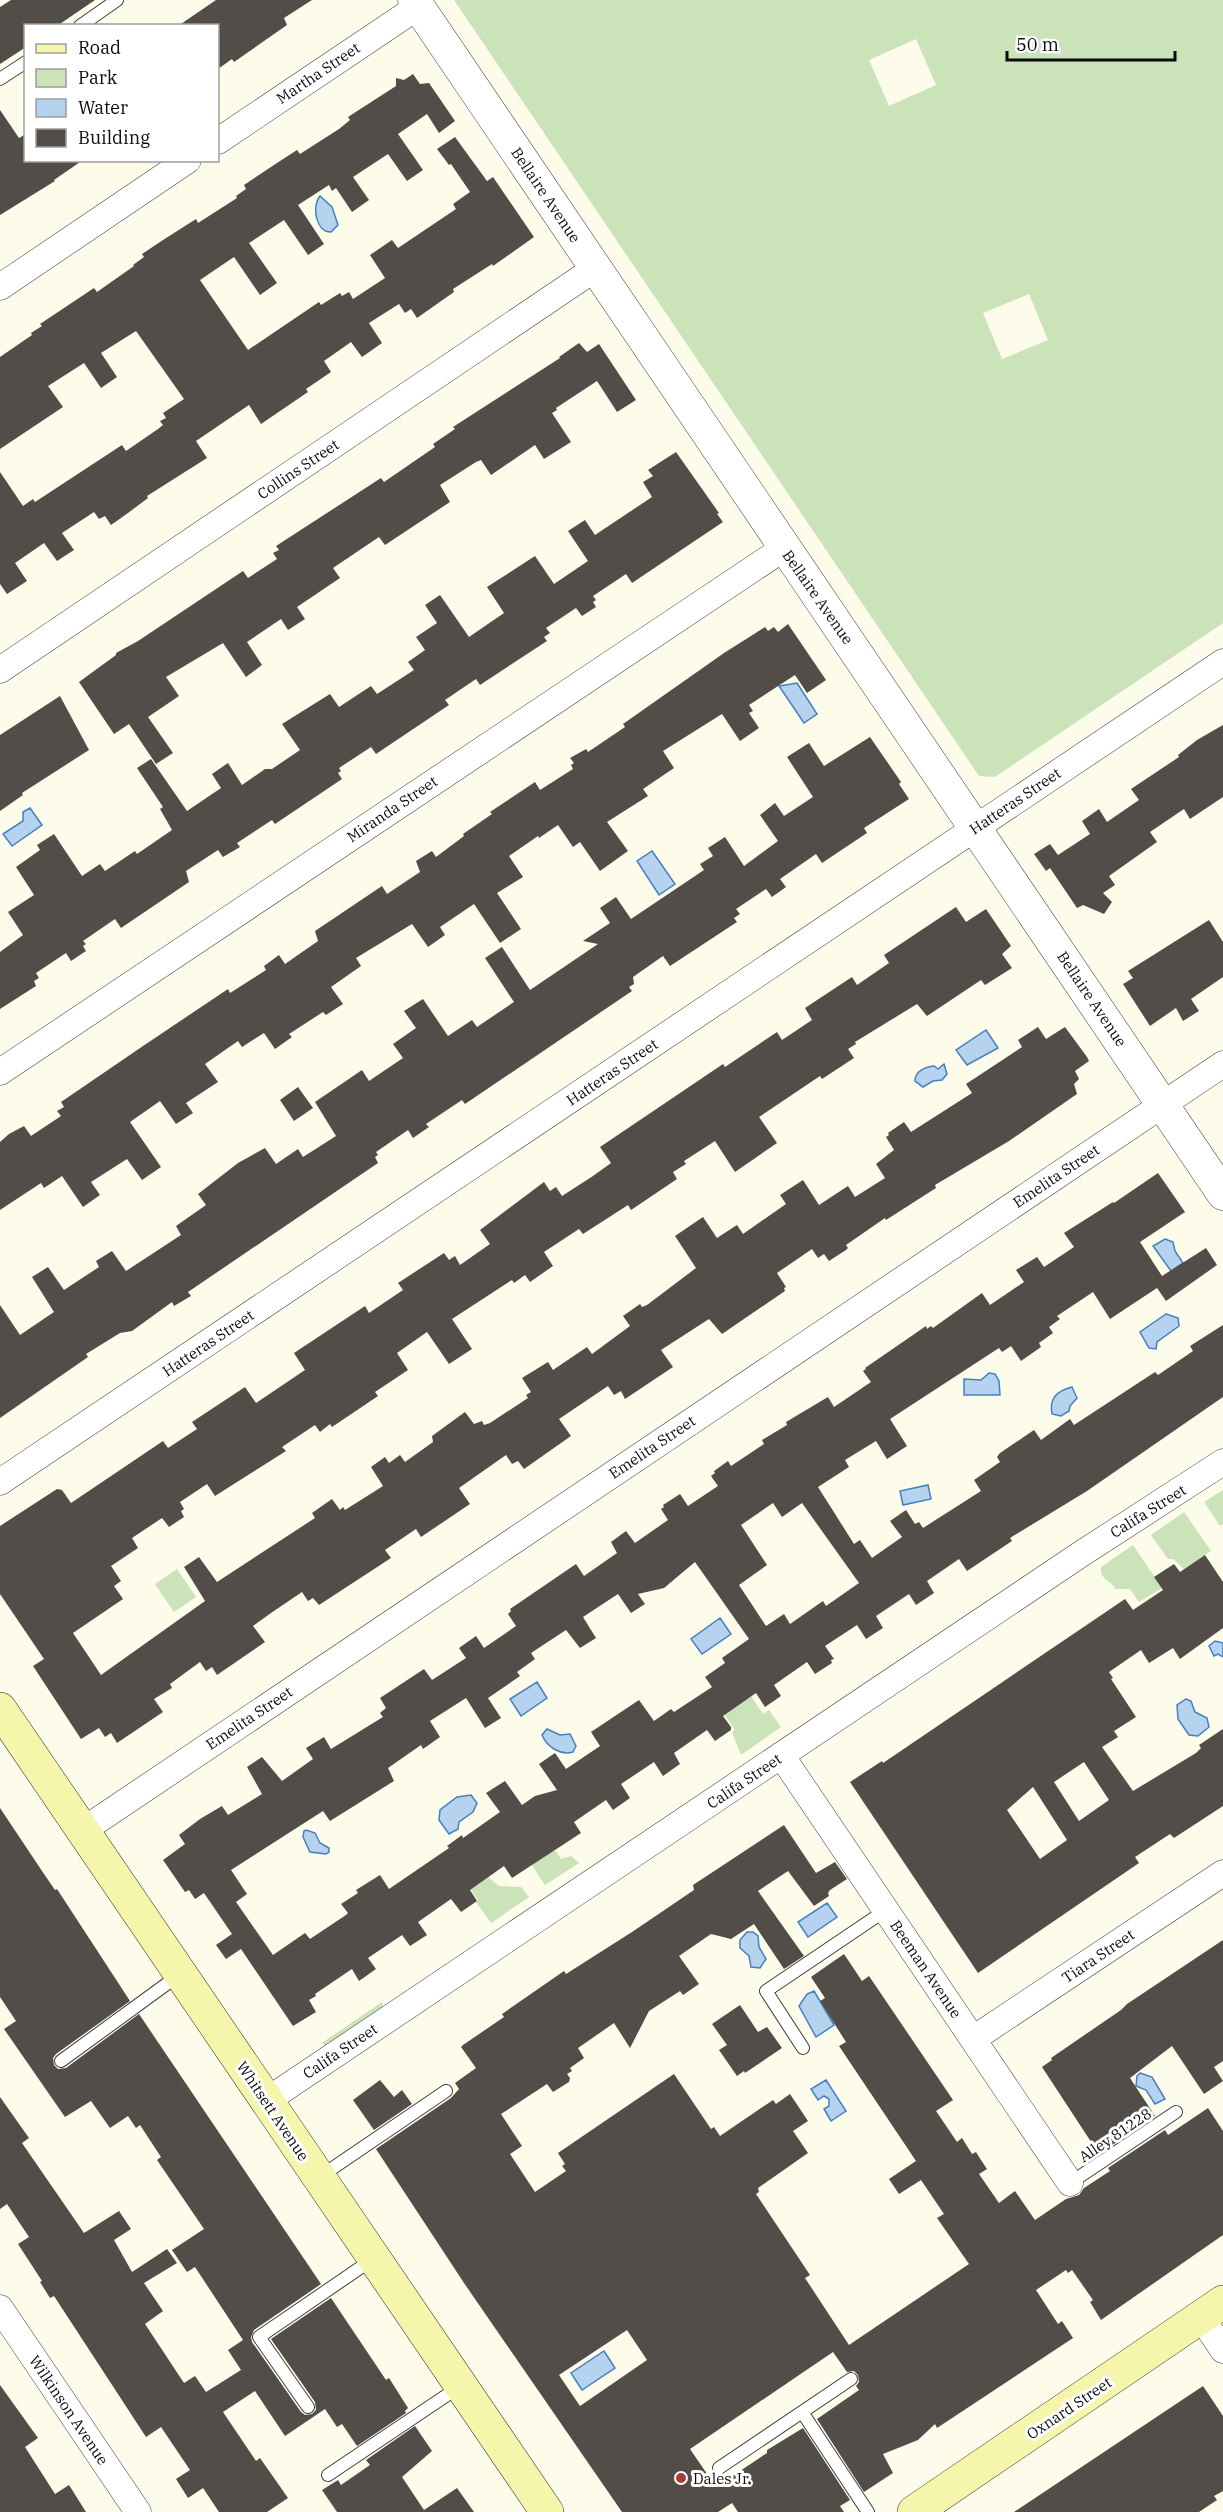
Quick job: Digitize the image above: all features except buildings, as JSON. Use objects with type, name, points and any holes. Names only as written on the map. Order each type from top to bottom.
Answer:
[{"type":"main road","name":"Whitsett Avenue","points":[[0,1709],[547,2512]]},
{"type":"main road","name":"Oxnard Street","points":[[914,2512],[1212,2310]]},
{"type":"street","name":"Martha Street","points":[[219,140],[417,3]]},
{"type":"street","name":"Bellaire Avenue","points":[[417,3],[1223,1194]]},
{"type":"street","points":[[0,287],[185,162]]},
{"type":"street","name":"Collins Street","points":[[0,670],[596,268]]},
{"type":"street","name":"Miranda Street","points":[[0,1072],[784,548]]},
{"type":"street","name":"Hatteras Street","points":[[0,1482],[1223,662]]},
{"type":"street","name":"Emelita Street","points":[[82,1831],[1223,1064]]},
{"type":"street","name":"Califa Street","points":[[266,2101],[1223,1462]]},
{"type":"street","name":"Beeman Avenue","points":[[781,1755],[1070,2183]]},
{"type":"street","name":"Tiara Street","points":[[973,2039],[1223,1873]]},
{"type":"street","name":"Wilkinson Avenue","points":[[0,2308],[138,2512]]},
{"type":"street","points":[[1212,2310],[1223,2350]]},
{"type":"lane","points":[[83,24],[117,0]]},
{"type":"lane","points":[[0,79],[24,63]]},
{"type":"lane","points":[[803,2048],[766,1991],[886,1910]]},
{"type":"lane","points":[[61,2061],[180,1974]]},
{"type":"lane","points":[[318,2178],[446,2091]]},
{"type":"lane","name":"Alley 81228","points":[[1070,2183],[1176,2112]]},
{"type":"lane","points":[[308,2407],[259,2337],[373,2259]]},
{"type":"lane","points":[[719,2468],[850,2379]]},
{"type":"lane","points":[[328,2475],[460,2386]]},
{"type":"lane","points":[[802,2412],[868,2512]]},
{"type":"green space","points":[[454,0],[1223,0],[1223,623],[995,777],[979,776]],"holes":[[[916,39],[936,85],[889,106],[869,60]],[[1029,294],[1048,340],[1002,359],[983,313]]]},
{"type":"green space","points":[[1223,1490],[1223,1524],[1220,1526],[1204,1502]]},
{"type":"green space","points":[[1184,1512],[1211,1551],[1184,1569],[1173,1559],[1168,1559],[1151,1535]]},
{"type":"green space","points":[[1133,1545],[1162,1588],[1139,1602],[1130,1589],[1116,1589],[1103,1577],[1101,1571],[1101,1567]]},
{"type":"green space","points":[[177,1569],[196,1597],[174,1612],[155,1584]]},
{"type":"green space","points":[[751,1696],[763,1714],[769,1710],[781,1727],[741,1755],[732,1732],[735,1730],[724,1714]]},
{"type":"green space","points":[[522,1850],[556,1851],[561,1859],[571,1856],[579,1863],[545,1885]]},
{"type":"green space","points":[[488,1877],[499,1886],[521,1887],[529,1897],[491,1923],[476,1902],[478,1900],[468,1885]]},
{"type":"green space","points":[[382,2002],[383,2009],[327,2049],[322,2043]]},
{"type":"water","points":[[320,196],[332,207],[338,225],[331,232],[321,228],[316,217],[316,205]]},
{"type":"water","points":[[797,683],[817,714],[804,723],[779,686]]},
{"type":"water","points":[[30,808],[42,825],[12,846],[3,834],[23,821],[23,812]]},
{"type":"water","points":[[652,851],[675,884],[659,895],[637,861]]},
{"type":"water","points":[[986,1030],[998,1048],[967,1065],[956,1050]]},
{"type":"water","points":[[944,1064],[947,1074],[942,1080],[933,1081],[923,1087],[915,1081],[921,1070],[934,1066],[938,1069]]},
{"type":"water","points":[[1165,1239],[1173,1242],[1175,1251],[1183,1263],[1171,1271],[1153,1246]]},
{"type":"water","points":[[1166,1314],[1178,1318],[1179,1326],[1157,1342],[1156,1349],[1149,1348],[1140,1332]]},
{"type":"water","points":[[989,1373],[995,1374],[999,1381],[1000,1395],[964,1395],[964,1379],[981,1380]]},
{"type":"water","points":[[1072,1387],[1077,1398],[1069,1411],[1061,1416],[1052,1414],[1051,1408],[1055,1396]]},
{"type":"water","points":[[928,1485],[931,1499],[903,1505],[900,1491]]},
{"type":"water","points":[[720,1618],[731,1634],[702,1654],[691,1639]]},
{"type":"water","points":[[1215,1641],[1223,1643],[1223,1657],[1218,1654],[1214,1656],[1209,1646]]},
{"type":"water","points":[[537,1682],[547,1698],[521,1716],[510,1699]]},
{"type":"water","points":[[1186,1699],[1191,1701],[1195,1712],[1207,1718],[1209,1727],[1198,1736],[1189,1735],[1178,1719],[1177,1705]]},
{"type":"water","points":[[547,1729],[560,1735],[570,1734],[576,1746],[573,1752],[559,1752],[551,1747],[542,1735]]},
{"type":"water","points":[[471,1795],[477,1803],[473,1812],[459,1822],[458,1829],[449,1834],[439,1820],[440,1810],[457,1797]]},
{"type":"water","points":[[306,1830],[315,1833],[320,1843],[329,1848],[329,1852],[326,1854],[310,1852],[303,1837]]},
{"type":"water","points":[[827,1903],[837,1917],[808,1937],[798,1922]]},
{"type":"water","points":[[747,1932],[753,1932],[758,1936],[759,1947],[766,1959],[760,1968],[751,1967],[749,1956],[740,1948],[740,1940]]},
{"type":"water","points":[[814,1991],[834,2025],[816,2037],[799,2006],[807,1994]]},
{"type":"water","points":[[1140,2073],[1152,2077],[1165,2099],[1155,2104],[1146,2090],[1136,2086],[1137,2076]]},
{"type":"water","points":[[826,2080],[846,2111],[831,2121],[824,2109],[829,2106],[829,2099],[824,2096],[818,2100],[811,2089]]},
{"type":"water","points":[[604,2351],[615,2368],[582,2390],[571,2373]]},
{"type":"place","name":"Dales Jr.","points":[[681,2478]]}]
